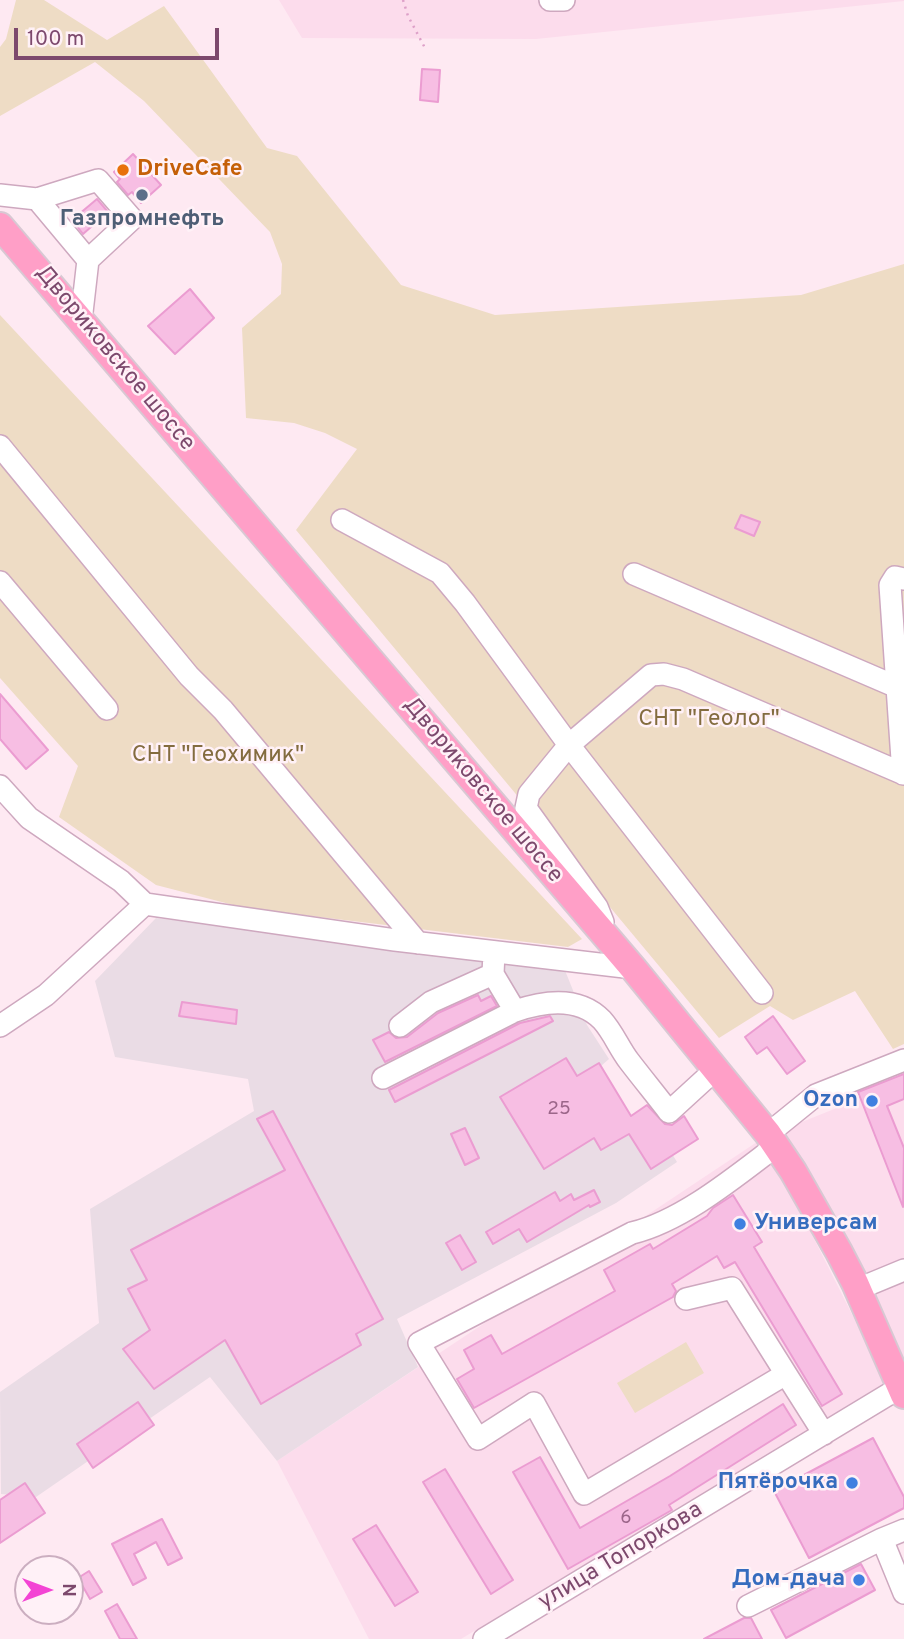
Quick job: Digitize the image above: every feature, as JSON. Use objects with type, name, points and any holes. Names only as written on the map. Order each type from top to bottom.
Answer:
[{"type":"main road","name":"Двориковское шоссе","points":[[0,226],[633,968],[772,1140],[839,1252],[903,1389]]},
{"type":"street","points":[[550,0],[564,0]]},
{"type":"street","points":[[0,195],[37,199],[98,180],[132,219],[88,260],[81,321]]},
{"type":"street","points":[[37,199],[88,260]]},
{"type":"street","points":[[0,446],[189,676],[223,710],[418,943]]},
{"type":"street","points":[[342,520],[440,573],[465,603],[569,746],[762,993]]},
{"type":"street","points":[[634,574],[901,689]]},
{"type":"street","points":[[610,941],[597,907],[526,808],[529,794],[569,746],[651,675],[664,674],[683,679],[904,774],[901,689],[890,585],[895,577],[904,579]]},
{"type":"street","points":[[0,582],[107,709]]},
{"type":"street","points":[[0,786],[29,818],[121,881],[145,904],[418,943],[633,968]]},
{"type":"street","points":[[0,1026],[46,995],[145,904]]},
{"type":"street","points":[[494,952],[493,974],[515,1011]]},
{"type":"street","points":[[400,1026],[430,1002],[493,974]]},
{"type":"street","points":[[383,1078],[515,1011],[552,1002],[583,1006],[603,1021],[628,1060],[669,1112],[716,1069]]},
{"type":"street","points":[[786,1374],[584,1494],[534,1403],[478,1439],[419,1343],[632,1233],[651,1228],[723,1186],[816,1095],[904,1060]]},
{"type":"street","points":[[858,1289],[904,1270]]},
{"type":"street","points":[[686,1299],[732,1289],[824,1434]]},
{"type":"street","name":"улица Топоркова","points":[[484,1639],[903,1389]]},
{"type":"street","points":[[748,1606],[904,1530]]},
{"type":"street","points":[[882,1539],[904,1593]]},
{"type":"path","points":[[403,0],[408,16],[425,48]]},
{"type":"shaded area","points":[[279,0],[904,1],[536,39],[302,38]]},
{"type":"shaded area","points":[[156,918],[564,968],[587,1025],[609,1059],[601,1066],[631,1116],[649,1104],[657,1114],[651,1119],[677,1162],[616,1203],[397,1319],[418,1367],[277,1461],[210,1377],[36,1497],[1,1494],[0,1392],[99,1323],[90,1209],[254,1111],[248,1079],[115,1057],[95,981]]},
{"type":"shaded area","points":[[904,1081],[904,1366],[777,1132]]},
{"type":"shaded area","points":[[757,1142],[783,1177],[886,1382],[461,1639],[369,1639],[277,1461]]},
{"type":"green space","name":"СНТ \"Геолог\"","points":[[16,0],[44,0],[107,40],[164,6],[267,148],[297,156],[401,285],[495,315],[801,295],[904,264],[904,1044],[893,1049],[855,991],[793,1020],[770,1006],[719,1038],[296,530],[357,449],[325,433],[294,423],[246,418],[242,328],[281,294],[282,264],[270,232],[144,101],[95,62],[0,116],[0,47],[6,39]]},
{"type":"green space","name":"СНТ \"Геохимик\"","points":[[0,315],[582,939],[568,947],[245,908],[156,885],[59,817],[78,766],[0,678]]},
{"type":"green space","points":[[686,1342],[704,1373],[635,1413],[617,1383]]},
{"type":"building","points":[[422,69],[440,70],[438,102],[420,100]]},
{"type":"building","points":[[133,154],[161,185],[141,203],[132,192],[128,195],[117,182],[120,179],[114,172]]},
{"type":"building","points":[[97,199],[108,212],[83,234],[72,220]]},
{"type":"building","points":[[190,289],[214,318],[175,354],[148,326]]},
{"type":"building","points":[[741,515],[760,522],[754,536],[735,528]]},
{"type":"building","points":[[0,694],[48,750],[26,769],[0,739]]},
{"type":"building","points":[[478,995],[481,1001],[491,996],[497,1006],[385,1062],[373,1040],[389,1032],[396,1038],[407,1037],[438,1013]]},
{"type":"building","points":[[182,1002],[237,1010],[236,1024],[179,1016]]},
{"type":"building","points":[[550,1016],[553,1021],[395,1102],[389,1090],[520,1023]]},
{"type":"building","points":[[773,1016],[805,1061],[787,1074],[767,1047],[757,1054],[745,1037]]},
{"type":"building","points":[[566,1058],[577,1076],[599,1063],[631,1116],[647,1105],[665,1124],[672,1125],[684,1116],[698,1139],[651,1169],[629,1134],[601,1150],[594,1138],[544,1169],[500,1097]]},
{"type":"building","points":[[904,1074],[904,1099],[887,1106],[904,1148],[903,1207],[858,1092]]},
{"type":"building","points":[[273,1111],[383,1319],[356,1334],[361,1345],[261,1404],[225,1340],[154,1389],[123,1349],[150,1330],[128,1289],[147,1280],[131,1250],[285,1170],[257,1119]]},
{"type":"building","points":[[465,1128],[479,1158],[465,1165],[451,1134]]},
{"type":"building","points":[[594,1190],[600,1202],[590,1207],[589,1205],[527,1242],[519,1229],[493,1244],[486,1232],[555,1192],[560,1201],[571,1194],[574,1200]]},
{"type":"building","points":[[733,1195],[762,1242],[754,1247],[842,1394],[822,1406],[735,1262],[724,1268],[717,1256],[672,1284],[676,1291],[673,1297],[474,1408],[457,1379],[474,1369],[464,1350],[491,1335],[502,1354],[615,1291],[604,1270],[650,1244],[653,1249],[707,1216],[713,1208]]},
{"type":"building","points":[[460,1235],[476,1262],[462,1270],[446,1243]]},
{"type":"building","points":[[138,1402],[154,1425],[93,1468],[77,1444]]},
{"type":"building","points":[[783,1404],[796,1425],[669,1505],[672,1510],[568,1569],[513,1472],[540,1457],[580,1528],[670,1476]]},
{"type":"building","points":[[873,1438],[904,1497],[904,1508],[809,1558],[774,1491]]},
{"type":"building","points":[[445,1469],[513,1580],[491,1594],[423,1482]]},
{"type":"building","points":[[25,1483],[45,1513],[0,1543],[0,1500]]},
{"type":"building","points":[[162,1519],[182,1558],[168,1565],[156,1542],[134,1554],[146,1578],[133,1585],[112,1544]]},
{"type":"building","points":[[376,1525],[418,1592],[395,1606],[353,1539]]},
{"type":"building","points":[[861,1564],[875,1590],[786,1638],[771,1610]]},
{"type":"building","points":[[89,1571],[102,1592],[90,1599],[84,1588],[84,1574]]},
{"type":"building","points":[[117,1604],[137,1639],[120,1639],[105,1611]]},
{"type":"building","points":[[744,1618],[751,1618],[762,1639],[704,1639]]},
{"type":"place","name":"DriveCafe","points":[[123,170]]},
{"type":"place","name":"Газпромнефть","points":[[142,195]]},
{"type":"place","name":"Ozon","points":[[872,1101]]},
{"type":"place","name":"Универсам","points":[[740,1224]]},
{"type":"place","name":"Пятёрочка","points":[[852,1483]]},
{"type":"place","name":"Дом-дача","points":[[859,1580]]}]
